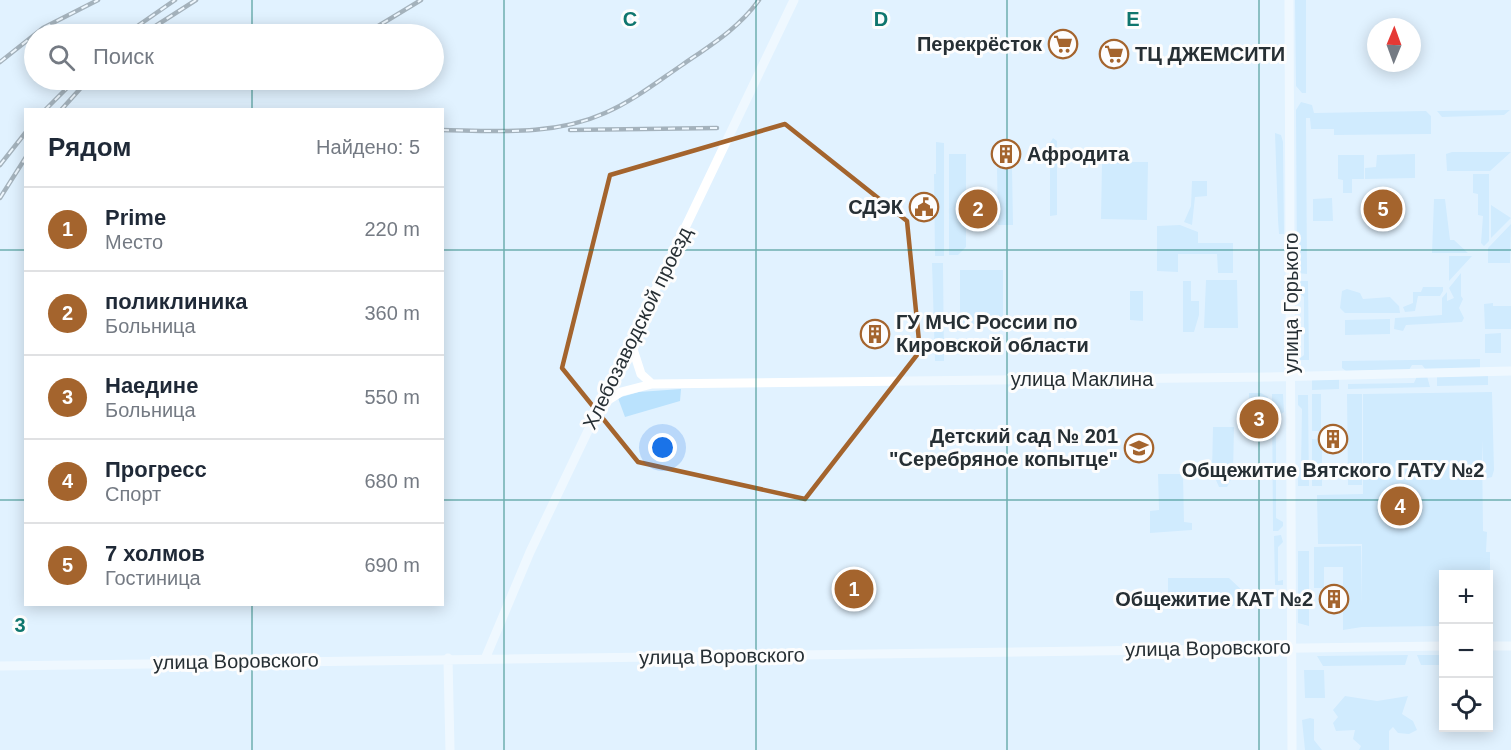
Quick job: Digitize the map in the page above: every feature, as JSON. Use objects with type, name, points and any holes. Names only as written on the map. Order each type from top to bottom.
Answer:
[{"type":"street","name":"Хлебозаводской проезд","points":[[485,659],[526,560],[794,0]]},
{"type":"street","name":"улица Горького","points":[[1288,0],[1292,376],[1292,750]]},
{"type":"street","points":[[631,343],[641,374],[652,384]]},
{"type":"street","name":"улица Маклина","points":[[602,404],[621,392],[652,384],[1511,371]]},
{"type":"street","name":"улица Воровского","points":[[0,666],[1439,646]]},
{"type":"street","points":[[1493,646],[1511,646]]},
{"type":"street","points":[[448,658],[450,750]]},
{"type":"highlighted area","points":[[785,124],[907,221],[920,351],[805,499],[638,462],[562,368],[610,175]]},
{"type":"shaded area","points":[[1295,0],[1306,0],[1306,93],[1302,93],[1296,86]]},
{"type":"shaded area","points":[[1301,102],[1312,105],[1314,113],[1426,111],[1431,116],[1431,134],[1334,135],[1334,129],[1311,129],[1310,118],[1306,118],[1307,274],[1297,273],[1296,110]]},
{"type":"shaded area","points":[[1510,110],[1504,115],[1442,117],[1437,111]]},
{"type":"shaded area","points":[[1275,133],[1281,135],[1283,142],[1284,234],[1279,234]]},
{"type":"shaded area","points":[[1053,138],[1057,141],[1057,215],[1050,216],[1050,143]]},
{"type":"shaded area","points":[[936,142],[944,143],[944,256],[935,256]]},
{"type":"shaded area","points":[[1452,152],[1511,152],[1490,171],[1447,171],[1446,154]]},
{"type":"shaded area","points":[[949,154],[966,154],[966,247],[958,255],[949,255]]},
{"type":"shaded area","points":[[1415,154],[1415,178],[1365,179],[1365,168],[1376,167],[1377,155]]},
{"type":"shaded area","points":[[1338,155],[1364,155],[1364,179],[1352,179],[1352,193],[1343,193],[1343,180],[1338,179]]},
{"type":"shaded area","points":[[1102,162],[1148,162],[1147,220],[1101,219]]},
{"type":"shaded area","points":[[997,168],[1012,168],[1013,225],[998,225]]},
{"type":"shaded area","points":[[1473,174],[1489,174],[1489,241],[1484,246],[1481,243],[1483,216],[1478,215],[1478,194],[1473,193]]},
{"type":"shaded area","points":[[1192,181],[1207,181],[1207,196],[1195,197],[1192,225],[1184,222],[1191,206]]},
{"type":"shaded area","points":[[1332,198],[1333,221],[1313,221],[1313,199]]},
{"type":"shaded area","points":[[1434,199],[1445,199],[1450,240],[1454,240],[1468,253],[1432,253]]},
{"type":"shaded area","points":[[1491,205],[1511,218],[1491,238]]},
{"type":"shaded area","points":[[1511,224],[1510,263],[1488,263],[1488,248]]},
{"type":"shaded area","points":[[1180,225],[1198,232],[1198,243],[1233,243],[1233,273],[1218,273],[1217,254],[1178,254],[1178,272],[1157,271],[1157,226]]},
{"type":"shaded area","points":[[1449,256],[1472,256],[1449,281]]},
{"type":"shaded area","points":[[932,263],[943,263],[944,361],[935,361]]},
{"type":"shaded area","points":[[960,270],[1003,270],[1003,324],[960,324]]},
{"type":"shaded area","points":[[1461,273],[1463,299],[1459,308],[1464,318],[1462,322],[1406,325],[1403,331],[1394,329],[1395,318],[1442,315],[1442,298],[1447,292],[1447,301],[1454,298],[1449,288]]},
{"type":"shaded area","points":[[1206,280],[1237,280],[1238,328],[1204,328]]},
{"type":"shaded area","points":[[1183,281],[1191,281],[1191,301],[1199,301],[1199,315],[1194,332],[1183,332]]},
{"type":"shaded area","points":[[1300,281],[1308,281],[1309,360],[1298,360],[1304,355],[1304,297],[1298,292]]},
{"type":"shaded area","points":[[1423,287],[1443,287],[1443,291],[1440,296],[1418,296],[1415,311],[1405,312],[1403,307],[1413,303],[1413,292],[1421,292]]},
{"type":"shaded area","points":[[1347,289],[1360,293],[1363,299],[1390,297],[1399,306],[1400,313],[1345,313],[1340,308],[1342,291]]},
{"type":"shaded area","points":[[1130,291],[1143,291],[1143,321],[1130,320]]},
{"type":"shaded area","points":[[1493,303],[1493,306],[1511,306],[1511,329],[1485,329],[1484,304]]},
{"type":"shaded area","points":[[1390,319],[1390,334],[1345,335],[1345,320]]},
{"type":"shaded area","points":[[1501,333],[1501,353],[1485,353],[1485,334]]},
{"type":"shaded area","points":[[1480,359],[1480,368],[1426,370],[1422,365],[1412,365],[1409,370],[1346,371],[1342,368],[1342,361]]},
{"type":"shaded area","points":[[1488,375],[1488,385],[1437,386],[1437,377]]},
{"type":"shaded area","points":[[1417,376],[1427,376],[1430,387],[1348,389],[1348,384],[1414,383]]},
{"type":"shaded area","points":[[1312,379],[1339,379],[1339,389],[1312,390]]},
{"type":"shaded area","points":[[681,389],[680,401],[625,417],[618,398],[639,392]]},
{"type":"shaded area","points":[[1492,392],[1494,470],[1492,477],[1484,479],[1482,440],[1483,531],[1487,532],[1486,552],[1490,552],[1490,570],[1439,570],[1439,626],[1362,627],[1343,630],[1343,567],[1324,567],[1324,588],[1314,588],[1314,547],[1361,546],[1361,608],[1362,544],[1318,544],[1317,495],[1363,494],[1363,394]]},
{"type":"shaded area","points":[[1249,393],[1261,393],[1268,397],[1269,410],[1260,410],[1254,399],[1249,398]]},
{"type":"shaded area","points":[[1272,394],[1283,394],[1284,412],[1276,417],[1276,518],[1283,522],[1283,526],[1278,531],[1273,531]]},
{"type":"shaded area","points":[[1312,394],[1321,394],[1321,431],[1312,431]]},
{"type":"shaded area","points":[[1347,394],[1362,394],[1362,485],[1348,485]]},
{"type":"shaded area","points":[[1298,395],[1308,395],[1309,486],[1298,486],[1298,473],[1301,466],[1302,409],[1298,405]]},
{"type":"shaded area","points":[[1213,427],[1234,427],[1233,476],[1227,487],[1219,487],[1212,471]]},
{"type":"shaded area","points":[[1312,439],[1322,440],[1322,486],[1312,486]]},
{"type":"shaded area","points":[[1158,474],[1183,474],[1184,522],[1192,523],[1192,530],[1150,533],[1150,511],[1159,510]]},
{"type":"shaded area","points":[[1281,535],[1283,542],[1278,547],[1278,581],[1283,580],[1283,585],[1275,585],[1274,536]]},
{"type":"shaded area","points":[[1298,551],[1309,551],[1309,626],[1298,623]]},
{"type":"shaded area","points":[[1168,578],[1229,578],[1245,593],[1246,606],[1168,606]]},
{"type":"shaded area","points":[[1408,655],[1405,665],[1323,666],[1317,656]]},
{"type":"shaded area","points":[[1417,655],[1439,655],[1439,665],[1421,665]]},
{"type":"shaded area","points":[[1304,670],[1324,670],[1325,698],[1305,698]]},
{"type":"shaded area","points":[[1345,696],[1377,701],[1408,696],[1402,714],[1413,721],[1417,730],[1409,734],[1398,733],[1393,727],[1389,731],[1389,750],[1359,750],[1361,746],[1353,739],[1355,730],[1336,731],[1333,723],[1338,717],[1333,710]]},
{"type":"shaded area","points":[[1314,719],[1314,740],[1322,750],[1305,750],[1302,720]]},
{"type":"railway","points":[[51,24],[98,0]]},
{"type":"railway","points":[[140,24],[175,0]]},
{"type":"railway","points":[[159,24],[196,0]]},
{"type":"railway","points":[[382,24],[421,0]]},
{"type":"railway","points":[[444,130],[546,129],[605,113],[635,97],[714,43],[743,19],[759,0]]},
{"type":"railway","points":[[0,62],[24,43]]},
{"type":"railway","points":[[47,108],[65,90]]},
{"type":"railway","points":[[63,108],[79,90]]},
{"type":"railway","points":[[570,130],[717,128]]},
{"type":"railway","points":[[0,165],[24,135]]},
{"type":"railway","points":[[0,198],[24,160]]},
{"type":"place","name":"Перекрёсток","points":[[1063,44]]},
{"type":"place","name":"ТЦ ДЖЕМСИТИ","points":[[1114,54]]},
{"type":"place","name":"Афродита","points":[[1006,154]]},
{"type":"place","name":"СДЭК","points":[[924,207]]},
{"type":"place","name":"поликлиника","points":[[978,209]]},
{"type":"place","name":"7 холмов","points":[[1383,209]]},
{"type":"place","name":"ГУ МЧС России по Кировской области","points":[[875,334]]},
{"type":"place","name":"Наедине","points":[[1259,419]]},
{"type":"place","name":"Общежитие Вятского ГАТУ №2","points":[[1333,439]]},
{"type":"place","name":"Детский сад № 201 \"Серебряное копытце\"","points":[[1139,448]]},
{"type":"place","name":"Прогресс","points":[[1400,506]]},
{"type":"place","name":"Prime","points":[[854,589]]},
{"type":"place","name":"Общежитие КАТ №2","points":[[1334,599]]}]
